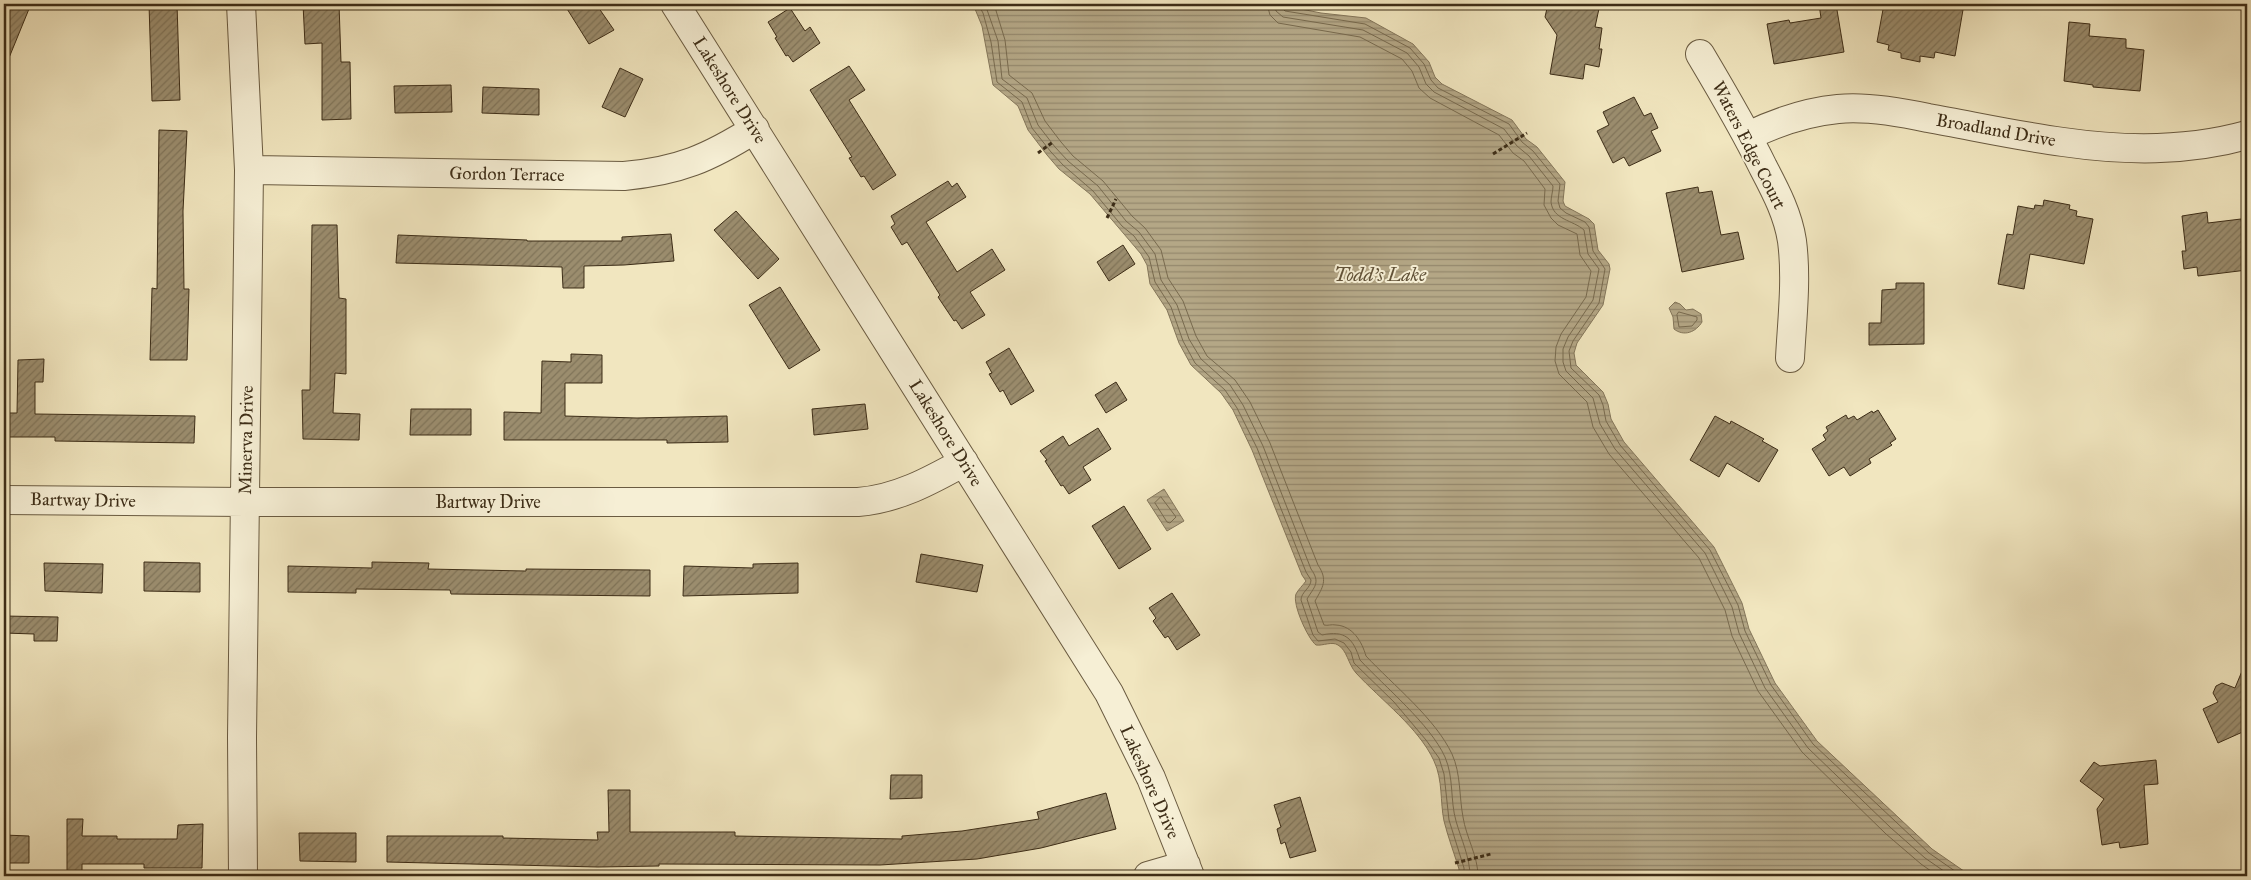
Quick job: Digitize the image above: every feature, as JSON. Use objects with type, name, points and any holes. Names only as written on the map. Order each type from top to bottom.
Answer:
[{"type":"street","name":"Minerva Drive","points":[[241,4],[249,170],[242,738],[243,876]]},
{"type":"street","name":"Lakeshore Drive","points":[[675,4],[755,128],[1109,693],[1152,778],[1188,871]]},
{"type":"street","name":"Waters Edge Court","points":[[1700,54],[1748,136],[1784,209],[1792,241],[1794,285],[1790,358]]},
{"type":"street","name":"Broadland Drive","points":[[1748,136],[1789,118],[1840,108],[1908,114],[2044,139],[2140,150],[2188,147],[2247,135]]},
{"type":"street","name":"Gordon Terrace","points":[[249,170],[624,176],[652,174],[688,165],[729,145],[755,128]]},
{"type":"street","name":"Bartway Drive","points":[[4,500],[858,502],[886,499],[901,494],[930,481],[964,462]]},
{"type":"street","points":[[1148,876],[1188,871]]},
{"type":"path","points":[[1493,154],[1527,132]]},
{"type":"path","points":[[1038,153],[1054,142]]},
{"type":"path","points":[[1107,218],[1116,199]]},
{"type":"path","points":[[1455,863],[1492,854]]},
{"type":"water","name":"Todd's Lake","points":[[973,4],[1276,4],[1321,13],[1366,18],[1413,44],[1429,62],[1435,77],[1442,84],[1512,120],[1526,139],[1537,147],[1565,182],[1563,201],[1565,206],[1589,219],[1594,224],[1598,250],[1609,264],[1610,269],[1603,305],[1577,343],[1574,353],[1576,365],[1603,392],[1611,419],[1624,442],[1714,547],[1742,603],[1749,629],[1775,683],[1817,741],[1932,849],[1971,876],[1459,876],[1459,869],[1444,821],[1439,776],[1434,761],[1419,737],[1356,673],[1341,647],[1333,643],[1316,645],[1309,636],[1301,621],[1295,599],[1297,592],[1306,581],[1252,450],[1233,410],[1221,393],[1191,365],[1179,343],[1167,310],[1150,284],[1147,265],[1141,254],[1090,194],[1059,169],[1028,130],[1018,106],[993,85],[982,26]]},
{"type":"water","points":[[1675,302],[1686,310],[1693,309],[1701,314],[1702,322],[1693,331],[1682,333],[1674,329],[1673,317],[1669,308]]},
{"type":"water","points":[[1164,489],[1184,521],[1167,531],[1147,500]]},
{"type":"building","points":[[4,4],[31,4],[4,70]]},
{"type":"building","points":[[149,4],[177,4],[180,100],[152,101]]},
{"type":"building","points":[[303,4],[339,4],[341,62],[350,62],[351,119],[322,120],[322,43],[305,44]]},
{"type":"building","points":[[564,4],[596,4],[614,30],[589,44]]},
{"type":"building","points":[[1548,4],[1600,4],[1595,27],[1602,28],[1599,49],[1602,49],[1599,67],[1585,64],[1583,79],[1550,74],[1557,35],[1545,17]]},
{"type":"building","points":[[1819,4],[1836,4],[1844,52],[1774,64],[1767,24],[1789,20],[1790,23],[1821,18]]},
{"type":"building","points":[[1884,4],[1964,4],[1955,56],[1935,52],[1934,58],[1920,56],[1920,62],[1901,58],[1901,53],[1888,50],[1889,45],[1877,42]]},
{"type":"building","points":[[790,8],[805,31],[810,27],[820,43],[793,62],[788,55],[786,56],[768,22]]},
{"type":"building","points":[[2069,22],[2090,24],[2089,36],[2126,39],[2126,48],[2144,50],[2140,91],[2093,87],[2093,85],[2064,81]]},
{"type":"building","points":[[849,66],[865,90],[849,100],[896,175],[873,190],[864,176],[861,177],[849,158],[852,157],[810,90]]},
{"type":"building","points":[[620,68],[643,79],[625,117],[602,107]]},
{"type":"building","points":[[451,85],[452,112],[395,113],[394,86]]},
{"type":"building","points":[[483,87],[539,89],[539,115],[482,113]]},
{"type":"building","points":[[1634,97],[1644,116],[1651,113],[1658,128],[1651,131],[1661,151],[1629,166],[1624,157],[1613,163],[1597,131],[1609,125],[1603,112]]},
{"type":"building","points":[[159,130],[187,131],[183,211],[184,289],[189,289],[187,360],[150,360],[152,288],[157,289]]},
{"type":"building","points":[[948,181],[952,187],[957,183],[966,197],[926,222],[957,272],[992,249],[1005,270],[970,292],[985,315],[962,329],[956,320],[954,321],[938,297],[940,295],[907,242],[902,245],[891,227],[895,224],[891,216]]},
{"type":"building","points":[[1698,187],[1699,193],[1712,191],[1721,235],[1738,232],[1744,259],[1682,272],[1666,193]]},
{"type":"building","points":[[2044,200],[2070,205],[2069,209],[2077,211],[2076,216],[2093,219],[2084,264],[2030,254],[2024,289],[1998,284],[2007,234],[2013,235],[2018,206],[2034,209],[2035,205],[2043,206]]},
{"type":"building","points":[[736,211],[779,259],[758,279],[714,230]]},
{"type":"building","points":[[2207,212],[2208,223],[2241,219],[2243,233],[2247,232],[2247,270],[2198,276],[2197,267],[2184,269],[2182,251],[2186,251],[2182,216]]},
{"type":"building","points":[[312,225],[337,225],[339,298],[346,299],[346,374],[335,373],[333,413],[360,414],[359,440],[303,439],[302,390],[310,390]]},
{"type":"building","points":[[671,234],[674,261],[584,266],[584,288],[563,288],[562,267],[396,263],[398,235],[527,241],[622,241],[622,237]]},
{"type":"building","points":[[1123,245],[1135,264],[1109,281],[1097,262]]},
{"type":"building","points":[[1896,283],[1924,283],[1924,344],[1869,345],[1869,323],[1881,323],[1882,290],[1896,289]]},
{"type":"building","points":[[780,287],[820,350],[789,369],[749,305]]},
{"type":"building","points":[[1009,348],[1034,391],[1011,405],[1003,390],[1000,392],[989,374],[992,373],[986,362]]},
{"type":"building","points":[[571,354],[602,355],[602,383],[565,383],[565,416],[637,418],[727,416],[728,442],[667,443],[667,440],[504,440],[504,412],[541,413],[542,361],[571,362]]},
{"type":"building","points":[[44,359],[43,382],[35,382],[35,414],[195,416],[194,443],[55,441],[55,437],[4,437],[4,413],[17,413],[18,360]]},
{"type":"building","points":[[1116,382],[1127,400],[1106,413],[1095,395]]},
{"type":"building","points":[[865,404],[868,429],[814,435],[812,409]]},
{"type":"building","points":[[411,409],[471,409],[471,435],[410,435]]},
{"type":"building","points":[[1878,410],[1896,439],[1890,443],[1892,445],[1869,459],[1871,463],[1850,476],[1844,467],[1829,476],[1812,449],[1826,440],[1823,435],[1828,431],[1826,427],[1846,415],[1848,419],[1854,416],[1857,420],[1872,411],[1873,413]]},
{"type":"building","points":[[1715,416],[1730,424],[1731,421],[1764,439],[1762,441],[1778,450],[1759,482],[1727,463],[1719,477],[1690,460]]},
{"type":"building","points":[[1098,428],[1111,449],[1083,467],[1091,480],[1069,494],[1063,485],[1061,486],[1040,451],[1063,436],[1069,446]]},
{"type":"building","points":[[1124,506],[1151,549],[1119,569],[1092,526]]},
{"type":"building","points":[[921,554],[983,565],[977,592],[916,582]]},
{"type":"building","points":[[144,562],[200,563],[200,592],[144,591]]},
{"type":"building","points":[[372,562],[429,563],[428,569],[526,571],[526,569],[650,570],[650,596],[451,594],[450,590],[356,589],[356,593],[288,592],[288,566],[372,568]]},
{"type":"building","points":[[44,563],[103,564],[102,593],[45,591]]},
{"type":"building","points":[[798,563],[798,593],[683,596],[684,566],[753,568],[753,564]]},
{"type":"building","points":[[1172,593],[1200,635],[1177,650],[1168,636],[1165,638],[1153,621],[1156,618],[1149,608]]},
{"type":"building","points":[[4,616],[58,617],[57,641],[34,641],[34,634],[4,633]]},
{"type":"building","points":[[2247,659],[2247,730],[2218,743],[2203,709],[2218,702],[2213,693],[2216,686],[2222,683],[2235,688]]},
{"type":"building","points":[[2156,760],[2158,784],[2144,785],[2148,844],[2120,848],[2119,842],[2102,845],[2097,809],[2104,799],[2080,781],[2094,762],[2100,766]]},
{"type":"building","points":[[891,775],[922,775],[922,798],[890,799]]},
{"type":"building","points":[[608,790],[630,790],[630,832],[735,832],[735,836],[902,839],[902,836],[962,831],[1039,819],[1037,812],[1106,793],[1116,829],[1041,848],[977,859],[880,865],[659,864],[659,866],[598,867],[387,862],[387,836],[503,836],[503,838],[598,840],[597,832],[609,832]]},
{"type":"building","points":[[1300,797],[1316,851],[1290,858],[1285,842],[1281,844],[1277,829],[1281,827],[1274,805]]},
{"type":"building","points":[[67,819],[83,819],[82,836],[117,836],[117,839],[177,839],[178,825],[203,824],[202,868],[144,868],[144,864],[82,864],[82,874],[67,874]]},
{"type":"building","points":[[299,833],[356,833],[356,862],[300,861]]},
{"type":"building","points":[[4,835],[29,836],[29,863],[4,863]]}]
